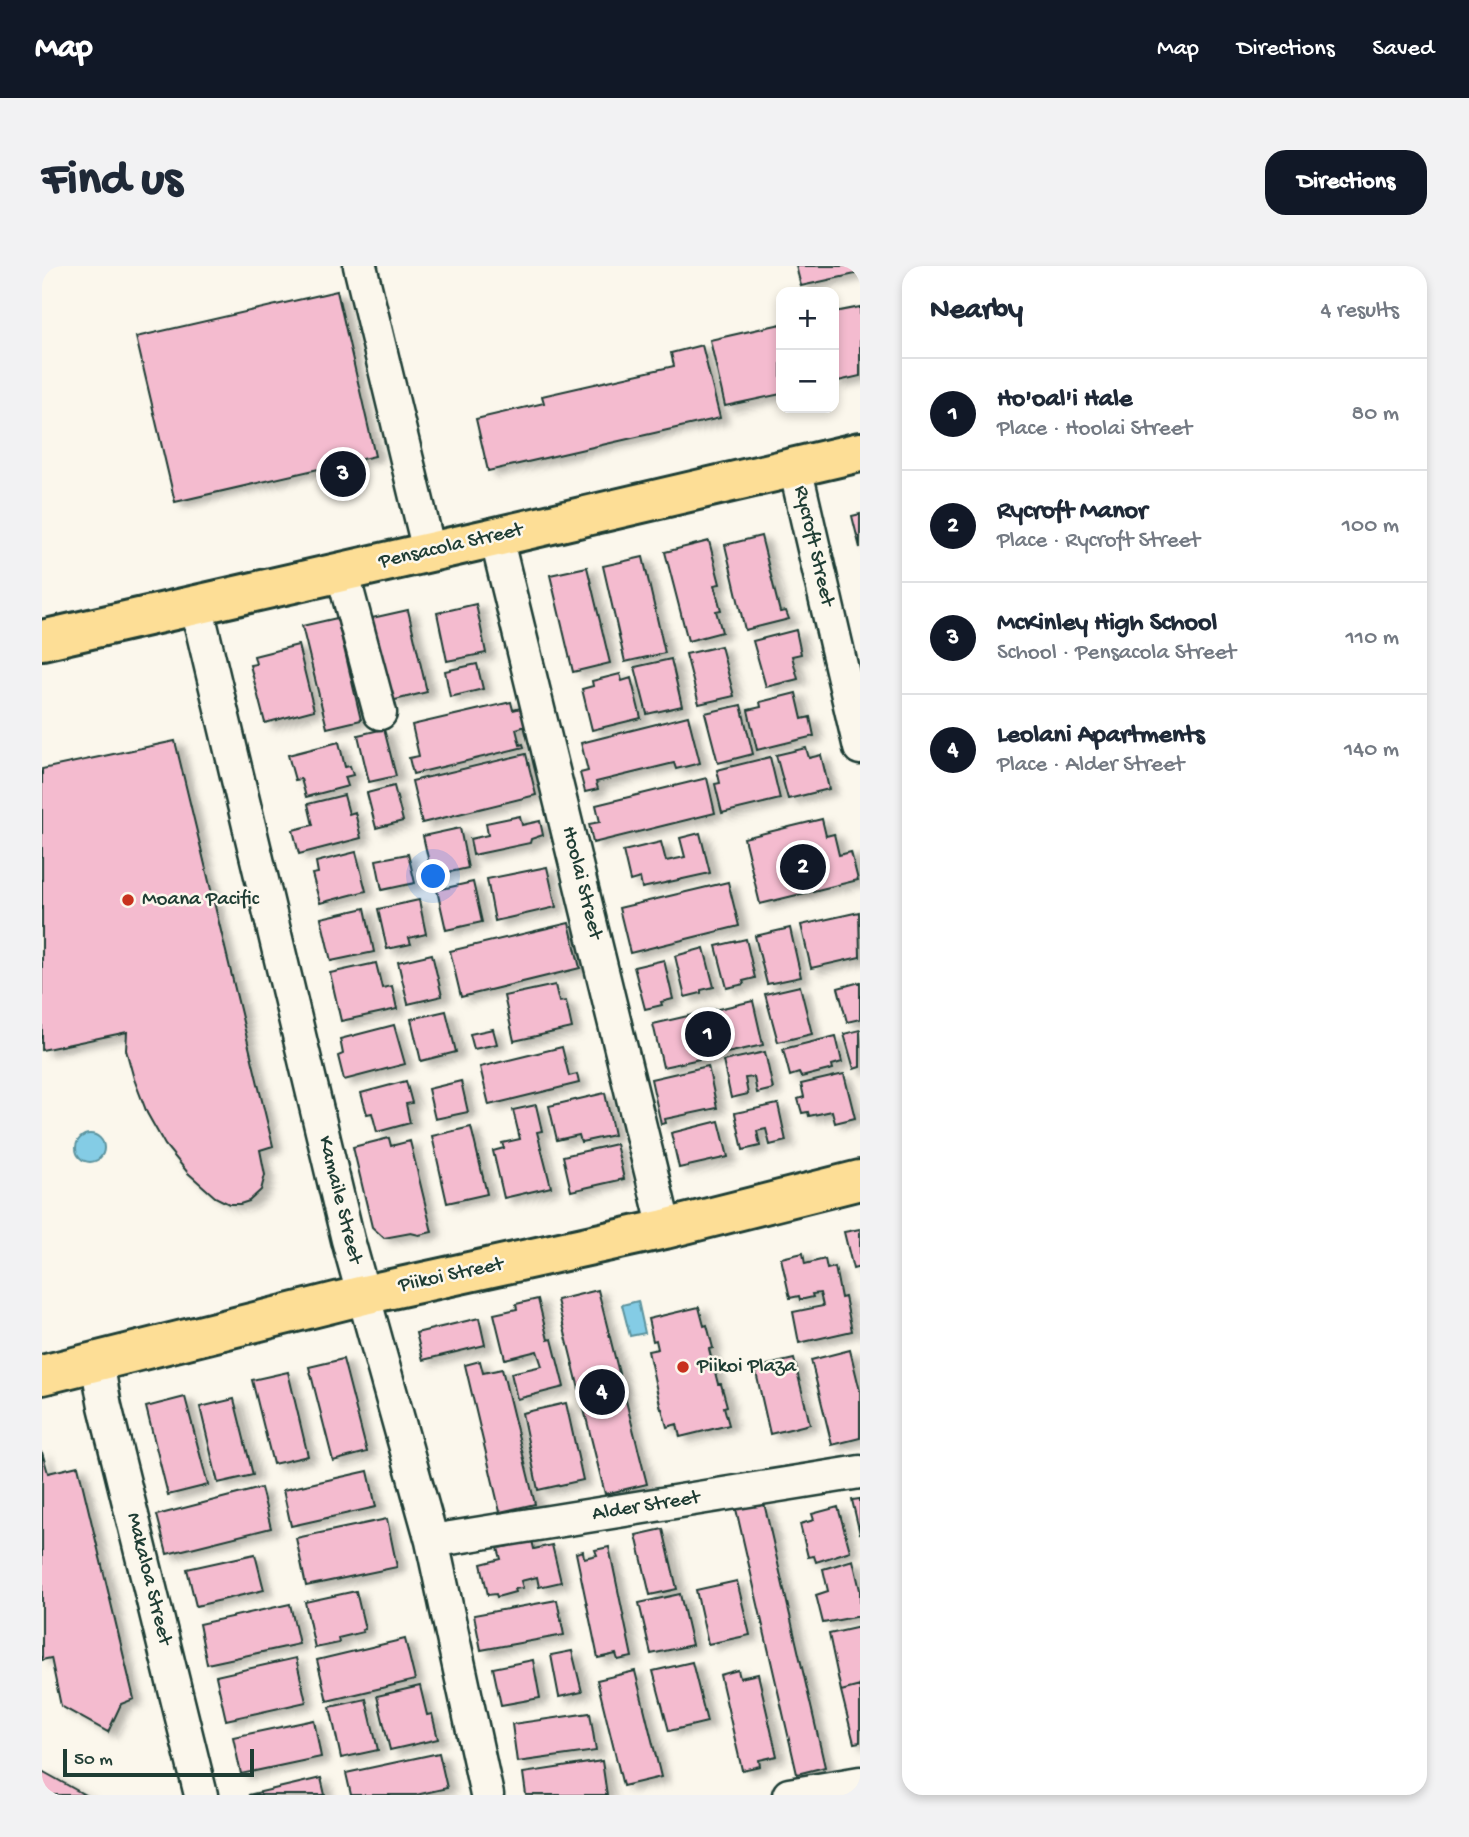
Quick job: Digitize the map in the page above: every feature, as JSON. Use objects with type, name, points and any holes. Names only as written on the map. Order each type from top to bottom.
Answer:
[{"type":"main road","name":"Pensacola Street","points":[[42,640],[860,452]]},
{"type":"main road","name":"Piikoi Street","points":[[42,1375],[364,1295],[665,1229],[860,1180]]},
{"type":"street","points":[[360,266],[429,551]]},
{"type":"street","name":"Rycroft Street","points":[[795,467],[860,748]]},
{"type":"street","name":"Hoolai Street","points":[[496,537],[665,1229]]},
{"type":"street","points":[[342,571],[380,713]]},
{"type":"street","name":"Kamaile Street","points":[[196,604],[348,1240],[432,1541],[487,1795]]},
{"type":"street","name":"Makaloa Street","points":[[97,1362],[105,1406],[201,1795]]},
{"type":"street","name":"Alder Street","points":[[432,1541],[860,1472]]},
{"type":"street","points":[[789,1795],[860,1783]]},
{"type":"water","points":[[90,1134],[100,1138],[104,1148],[100,1158],[90,1162],[80,1158],[76,1148],[80,1138]]},
{"type":"water","points":[[638,1301],[645,1333],[630,1336],[622,1305]]},
{"type":"building","points":[[796,266],[860,266],[860,273],[801,286]]},
{"type":"building","points":[[337,291],[375,456],[175,502],[136,337]]},
{"type":"building","points":[[860,307],[860,376],[839,381],[839,350],[839,311]]},
{"type":"building","points":[[776,325],[776,395],[725,406],[710,340]]},
{"type":"building","points":[[702,345],[720,418],[488,471],[476,419],[544,403],[542,396],[674,366],[671,353]]},
{"type":"building","points":[[860,514],[860,548],[852,516]]},
{"type":"building","points":[[761,536],[780,612],[786,611],[789,619],[745,630],[725,545]]},
{"type":"building","points":[[709,541],[720,584],[714,585],[721,610],[716,611],[722,632],[688,641],[665,552]]},
{"type":"building","points":[[643,557],[665,653],[625,662],[603,566]]},
{"type":"building","points":[[587,567],[610,663],[573,672],[550,575]]},
{"type":"building","points":[[476,604],[486,653],[447,661],[437,613]]},
{"type":"building","points":[[408,610],[427,692],[391,701],[372,618]]},
{"type":"building","points":[[337,618],[361,720],[327,728],[302,626]]},
{"type":"building","points":[[796,630],[801,654],[792,656],[798,679],[766,687],[753,641]]},
{"type":"building","points":[[298,645],[314,710],[265,723],[250,665],[256,664],[254,656]]},
{"type":"building","points":[[721,646],[734,696],[699,704],[686,654]]},
{"type":"building","points":[[671,659],[682,706],[647,714],[635,667]]},
{"type":"building","points":[[477,664],[483,689],[450,697],[445,671]]},
{"type":"building","points":[[620,674],[622,681],[631,678],[641,718],[592,730],[582,689],[593,686],[592,681]]},
{"type":"building","points":[[796,693],[802,719],[810,717],[814,736],[757,750],[748,710],[761,707],[760,702]]},
{"type":"building","points":[[511,702],[513,710],[521,708],[526,726],[516,729],[520,745],[523,744],[524,747],[413,774],[409,758],[419,756],[412,725]]},
{"type":"building","points":[[741,705],[753,754],[718,763],[705,713]]},
{"type":"building","points":[[688,716],[700,763],[676,769],[674,763],[596,782],[598,789],[585,792],[580,773],[588,771],[581,743]]},
{"type":"building","points":[[384,729],[396,776],[369,782],[358,735]]},
{"type":"building","name":"Moana Pacific","points":[[175,741],[273,1146],[260,1150],[265,1175],[261,1190],[249,1201],[240,1204],[229,1204],[215,1197],[188,1173],[165,1145],[147,1113],[134,1079],[126,1050],[127,1032],[42,1050],[42,769]]},
{"type":"building","points":[[339,742],[345,767],[350,766],[353,775],[345,777],[348,786],[306,797],[301,779],[295,780],[288,755]]},
{"type":"building","points":[[806,748],[809,758],[821,755],[829,789],[788,799],[776,755]]},
{"type":"building","points":[[526,754],[536,795],[422,823],[412,781]]},
{"type":"building","points":[[770,757],[780,799],[722,813],[715,784],[720,783],[717,770]]},
{"type":"building","points":[[707,778],[715,813],[593,843],[589,824],[600,822],[596,805]]},
{"type":"building","points":[[394,786],[403,821],[376,828],[367,793]]},
{"type":"building","points":[[344,795],[349,814],[355,812],[361,838],[299,854],[293,830],[313,825],[308,804]]},
{"type":"building","points":[[520,816],[522,825],[540,821],[543,835],[531,839],[530,843],[473,855],[470,839],[488,835],[486,823]]},
{"type":"building","points":[[822,819],[826,836],[834,834],[839,855],[851,852],[858,880],[760,904],[744,838]]},
{"type":"building","points":[[460,828],[468,868],[432,876],[423,836]]},
{"type":"building","points":[[700,833],[710,873],[642,888],[640,878],[630,881],[623,851],[661,842],[666,861],[685,857],[680,838]]},
{"type":"building","points":[[356,852],[366,891],[320,903],[312,874],[318,873],[316,862]]},
{"type":"building","points":[[408,854],[415,883],[382,890],[376,860]]},
{"type":"building","points":[[547,867],[556,907],[495,921],[487,879]]},
{"type":"building","points":[[473,882],[482,922],[446,930],[437,890]]},
{"type":"building","points":[[728,882],[739,926],[630,953],[619,908]]},
{"type":"building","points":[[419,900],[426,934],[409,938],[411,944],[387,949],[378,909]]},
{"type":"building","points":[[365,908],[374,952],[331,961],[321,918]]},
{"type":"building","points":[[859,912],[860,957],[811,968],[801,925]]},
{"type":"building","points":[[569,923],[580,968],[461,997],[450,951]]},
{"type":"building","points":[[790,928],[801,977],[767,984],[755,936]]},
{"type":"building","points":[[746,939],[755,978],[727,988],[716,946]]},
{"type":"building","points":[[704,948],[714,987],[685,997],[675,956]]},
{"type":"building","points":[[432,954],[442,996],[408,1004],[398,962]]},
{"type":"building","points":[[664,960],[673,999],[645,1009],[634,967]]},
{"type":"building","points":[[376,963],[382,988],[392,986],[397,1009],[341,1021],[330,973]]},
{"type":"building","points":[[860,982],[860,1019],[847,1022],[838,988]]},
{"type":"building","points":[[555,985],[559,1002],[566,1001],[572,1028],[514,1041],[504,996]]},
{"type":"building","points":[[800,986],[812,1034],[778,1042],[765,994]]},
{"type":"building","points":[[753,1001],[763,1045],[663,1067],[653,1024]]},
{"type":"building","points":[[446,1011],[456,1052],[421,1061],[411,1019]]},
{"type":"building","points":[[394,1025],[405,1064],[344,1080],[338,1056],[343,1054],[340,1039]]},
{"type":"building","points":[[493,1029],[497,1044],[474,1049],[470,1034]]},
{"type":"building","points":[[860,1030],[860,1067],[854,1069],[844,1034]]},
{"type":"building","points":[[836,1036],[842,1062],[832,1065],[833,1069],[801,1077],[799,1073],[790,1076],[783,1049]]},
{"type":"building","points":[[562,1047],[569,1076],[577,1074],[579,1083],[489,1105],[480,1067]]},
{"type":"building","points":[[765,1052],[773,1089],[757,1093],[754,1077],[745,1078],[748,1094],[731,1098],[723,1061]]},
{"type":"building","points":[[708,1066],[717,1108],[665,1119],[666,1123],[661,1124],[651,1079]]},
{"type":"building","points":[[844,1074],[855,1118],[835,1123],[832,1111],[809,1116],[808,1112],[802,1113],[798,1099],[804,1097],[801,1084]]},
{"type":"building","points":[[406,1081],[412,1103],[406,1104],[410,1123],[377,1132],[372,1113],[367,1114],[361,1093]]},
{"type":"building","points":[[461,1081],[468,1112],[435,1119],[428,1089]]},
{"type":"building","points":[[605,1093],[614,1135],[581,1142],[579,1135],[557,1140],[549,1106]]},
{"type":"building","points":[[778,1104],[786,1141],[770,1145],[766,1129],[757,1131],[760,1146],[743,1150],[735,1113]]},
{"type":"building","points":[[536,1105],[542,1131],[537,1132],[551,1187],[504,1198],[493,1151],[504,1148],[502,1143],[520,1139],[513,1110]]},
{"type":"building","points":[[719,1121],[728,1157],[679,1168],[671,1133]]},
{"type":"building","points":[[471,1127],[487,1194],[447,1203],[432,1136]]},
{"type":"building","points":[[389,1138],[391,1146],[410,1141],[432,1232],[384,1238],[372,1227],[353,1147]]},
{"type":"building","points":[[616,1144],[624,1179],[571,1191],[563,1156]]},
{"type":"building","points":[[860,1229],[860,1267],[853,1269],[844,1232]]},
{"type":"building","points":[[803,1253],[805,1264],[825,1259],[827,1269],[835,1267],[841,1298],[845,1297],[852,1331],[799,1343],[793,1312],[823,1306],[820,1293],[800,1300],[799,1296],[790,1298],[781,1258]]},
{"type":"building","points":[[598,1290],[647,1484],[605,1494],[557,1300]]},
{"type":"building","points":[[538,1299],[564,1387],[517,1399],[511,1373],[542,1366],[537,1351],[505,1359],[494,1314],[517,1309],[516,1304]]},
{"type":"building","name":"Piikoi Plaza","points":[[699,1307],[713,1348],[709,1349],[727,1406],[724,1407],[729,1425],[680,1437],[677,1424],[667,1427],[661,1409],[648,1351],[658,1349],[656,1340],[653,1341],[648,1319]]},
{"type":"building","points":[[479,1318],[485,1345],[423,1360],[416,1333]]},
{"type":"building","points":[[850,1350],[860,1391],[860,1438],[832,1445],[811,1360]]},
{"type":"building","points":[[343,1359],[367,1452],[333,1461],[309,1367]]},
{"type":"building","points":[[794,1359],[810,1424],[770,1434],[755,1368]]},
{"type":"building","points":[[480,1361],[483,1373],[502,1369],[535,1504],[500,1512],[465,1365]]},
{"type":"building","points":[[288,1372],[308,1456],[273,1464],[252,1380]]},
{"type":"building","points":[[185,1397],[208,1485],[168,1495],[146,1407]]},
{"type":"building","points":[[234,1399],[253,1475],[218,1483],[200,1407]]},
{"type":"building","points":[[566,1403],[583,1480],[538,1490],[522,1413]]},
{"type":"building","points":[[42,1452],[48,1473],[78,1466],[134,1699],[121,1704],[108,1732],[61,1706],[51,1658],[42,1660]]},
{"type":"building","points":[[368,1471],[376,1507],[291,1526],[283,1490]]},
{"type":"building","points":[[261,1488],[271,1528],[167,1554],[157,1515]]},
{"type":"building","points":[[860,1499],[860,1534],[852,1500]]},
{"type":"building","points":[[764,1503],[825,1767],[797,1774],[736,1509]]},
{"type":"building","points":[[838,1507],[850,1551],[816,1562],[814,1556],[808,1557],[800,1524],[814,1520],[812,1514]]},
{"type":"building","points":[[387,1519],[397,1567],[306,1586],[296,1538]]},
{"type":"building","points":[[663,1529],[677,1589],[650,1595],[636,1535]]},
{"type":"building","points":[[531,1536],[534,1549],[552,1545],[561,1582],[539,1587],[537,1577],[521,1581],[523,1588],[514,1589],[515,1592],[497,1597],[496,1594],[488,1595],[481,1564],[501,1559],[498,1548],[509,1546],[508,1541]]},
{"type":"building","points":[[609,1547],[632,1657],[618,1660],[616,1654],[598,1658],[576,1553],[583,1551],[584,1558],[597,1555],[595,1550]]},
{"type":"building","points":[[255,1554],[264,1590],[196,1606],[187,1569]]},
{"type":"building","points":[[853,1560],[860,1590],[860,1616],[823,1623],[816,1595],[828,1591],[823,1569]]},
{"type":"building","points":[[737,1581],[750,1635],[708,1644],[696,1590]]},
{"type":"building","points":[[356,1591],[365,1629],[363,1632],[338,1638],[339,1643],[315,1648],[305,1602]]},
{"type":"building","points":[[680,1594],[692,1645],[651,1654],[639,1603]]},
{"type":"building","points":[[557,1600],[564,1635],[481,1650],[474,1615]]},
{"type":"building","points":[[290,1604],[299,1644],[207,1664],[199,1624]]},
{"type":"building","points":[[860,1627],[860,1686],[841,1691],[829,1634]]},
{"type":"building","points":[[405,1639],[415,1680],[327,1701],[317,1660]]},
{"type":"building","points":[[572,1651],[582,1692],[559,1697],[551,1655]]},
{"type":"building","points":[[296,1658],[306,1702],[226,1720],[216,1676]]},
{"type":"building","points":[[533,1660],[540,1698],[501,1705],[493,1668]]},
{"type":"building","points":[[692,1662],[707,1722],[669,1731],[653,1671]]},
{"type":"building","points":[[738,1670],[740,1678],[758,1674],[777,1756],[759,1760],[760,1766],[742,1770],[720,1675]]},
{"type":"building","points":[[635,1671],[661,1777],[623,1786],[597,1680]]},
{"type":"building","points":[[420,1686],[427,1715],[432,1714],[438,1739],[390,1750],[377,1696]]},
{"type":"building","points":[[860,1686],[860,1742],[854,1743],[841,1691]]},
{"type":"building","points":[[366,1699],[378,1750],[341,1758],[330,1707]]},
{"type":"building","points":[[590,1713],[596,1751],[517,1762],[512,1724]]},
{"type":"building","points":[[314,1720],[321,1757],[241,1774],[233,1737]]},
{"type":"building","points":[[439,1753],[447,1788],[416,1795],[351,1795],[346,1773]]},
{"type":"building","points":[[602,1761],[607,1795],[526,1795],[523,1773]]},
{"type":"building","points":[[42,1771],[85,1795],[42,1795]]},
{"type":"building","points":[[321,1778],[325,1795],[248,1795]]},
{"type":"place","name":"McKinley High School","points":[[343,474]]},
{"type":"place","name":"Rycroft Manor","points":[[803,867]]},
{"type":"place","name":"Moana Pacific","points":[[128,900]]},
{"type":"place","name":"Ho'oal'i Hale","points":[[708,1034]]},
{"type":"place","name":"Piikoi Plaza","points":[[683,1367]]},
{"type":"place","name":"Leolani Apartments","points":[[602,1392]]}]
